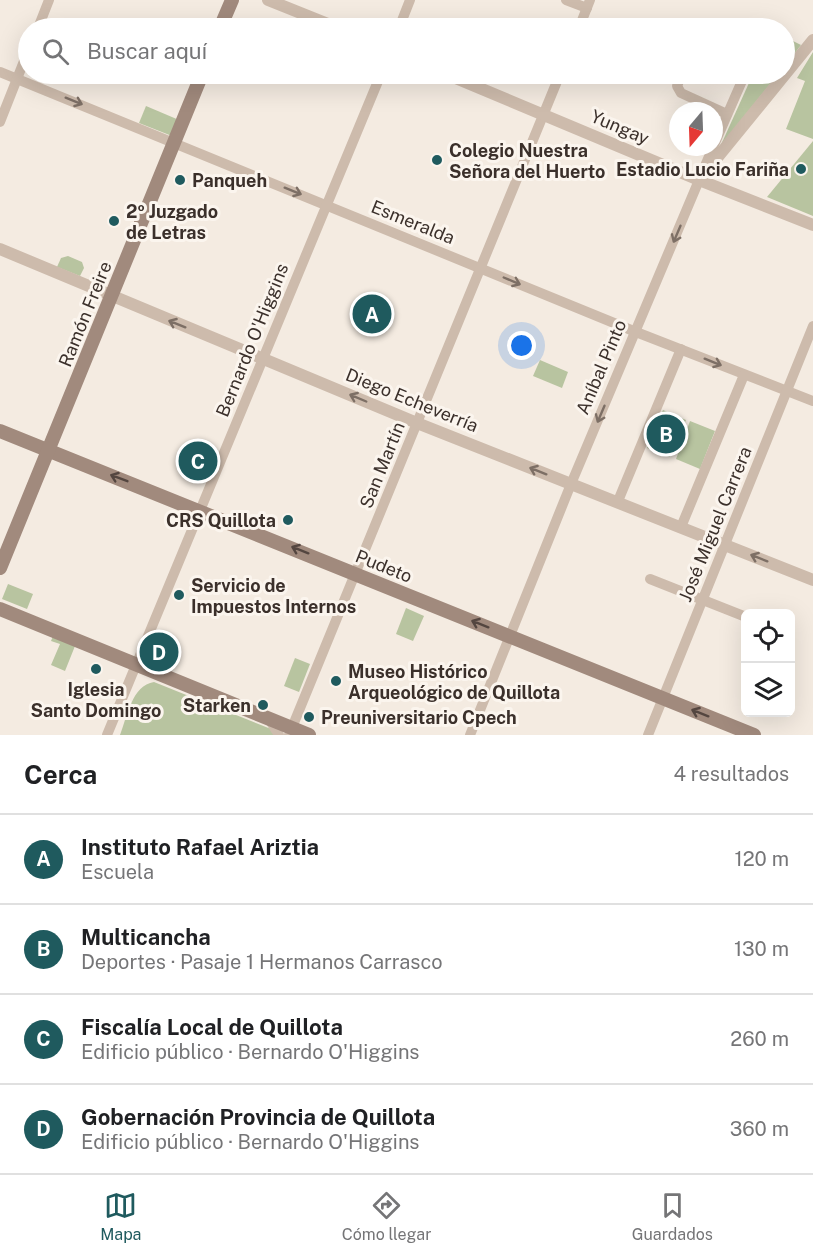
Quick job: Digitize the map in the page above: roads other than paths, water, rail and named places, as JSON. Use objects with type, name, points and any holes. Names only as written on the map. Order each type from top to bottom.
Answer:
[{"type":"main road","points":[[224,18],[232,0]]},
{"type":"main road","name":"Ramón Freire","points":[[0,568],[198,84]]},
{"type":"main road","name":"Pudeto","points":[[0,430],[754,735]]},
{"type":"main road","points":[[0,609],[139,658],[158,673],[269,718],[287,733],[309,735]]},
{"type":"street","points":[[42,18],[49,0]]},
{"type":"street","points":[[268,0],[313,18]]},
{"type":"street","points":[[403,18],[410,0]]},
{"type":"street","points":[[566,0],[589,4],[583,18]]},
{"type":"street","name":"Aníbal Pinto","points":[[795,62],[813,40]]},
{"type":"street","name":"Esmeralda","points":[[0,72],[18,79]]},
{"type":"street","points":[[0,122],[18,79]]},
{"type":"street","name":"Esmeralda","points":[[30,84],[636,332],[813,401]]},
{"type":"street","name":"Bernardo O'Higgins","points":[[107,735],[325,204],[377,84]]},
{"type":"street","name":"Yungay","points":[[470,84],[813,225]]},
{"type":"street","name":"San Martín","points":[[287,733],[356,573],[479,267],[556,84]]},
{"type":"street","points":[[678,84],[677,88],[681,93],[726,114]]},
{"type":"street","points":[[723,121],[740,84]]},
{"type":"street","name":"Aníbal Pinto","points":[[470,735],[571,484],[699,180],[777,84]]},
{"type":"street","points":[[699,180],[709,156]]},
{"type":"street","name":"Diego Echeverría","points":[[0,249],[417,423],[813,580]]},
{"type":"street","name":"José Miguel Carrera","points":[[648,735],[813,326]]},
{"type":"street","points":[[618,501],[681,350]]},
{"type":"street","points":[[681,527],[744,375]]},
{"type":"street","points":[[650,579],[741,615]]},
{"type":"street","points":[[129,684],[144,676],[158,673]]},
{"type":"place","name":"Colegio Nuestra Señora del Huerto","points":[[437,160]]},
{"type":"place","name":"Estadio Lucio Fariña","points":[[801,169]]},
{"type":"place","name":"Panqueh","points":[[180,180]]},
{"type":"place","name":"2º Juzgado de Letras","points":[[114,221]]},
{"type":"place","name":"Instituto Rafael Ariztia","points":[[372,314]]},
{"type":"place","name":"Multicancha","points":[[666,434]]},
{"type":"place","name":"Fiscalía Local de Quillota","points":[[198,461]]},
{"type":"place","name":"CRS Quillota","points":[[288,520]]},
{"type":"place","name":"Servicio de Impuestos Internos","points":[[179,595]]},
{"type":"place","name":"Gobernación Provincia de Quillota","points":[[159,652]]},
{"type":"place","name":"Iglesia Santo Domingo","points":[[96,669]]},
{"type":"place","name":"Museo Histórico Arqueológico de Quillota","points":[[336,681]]},
{"type":"place","name":"Starken","points":[[263,705]]},
{"type":"place","name":"Preuniversitario Cpech","points":[[309,717]]}]
